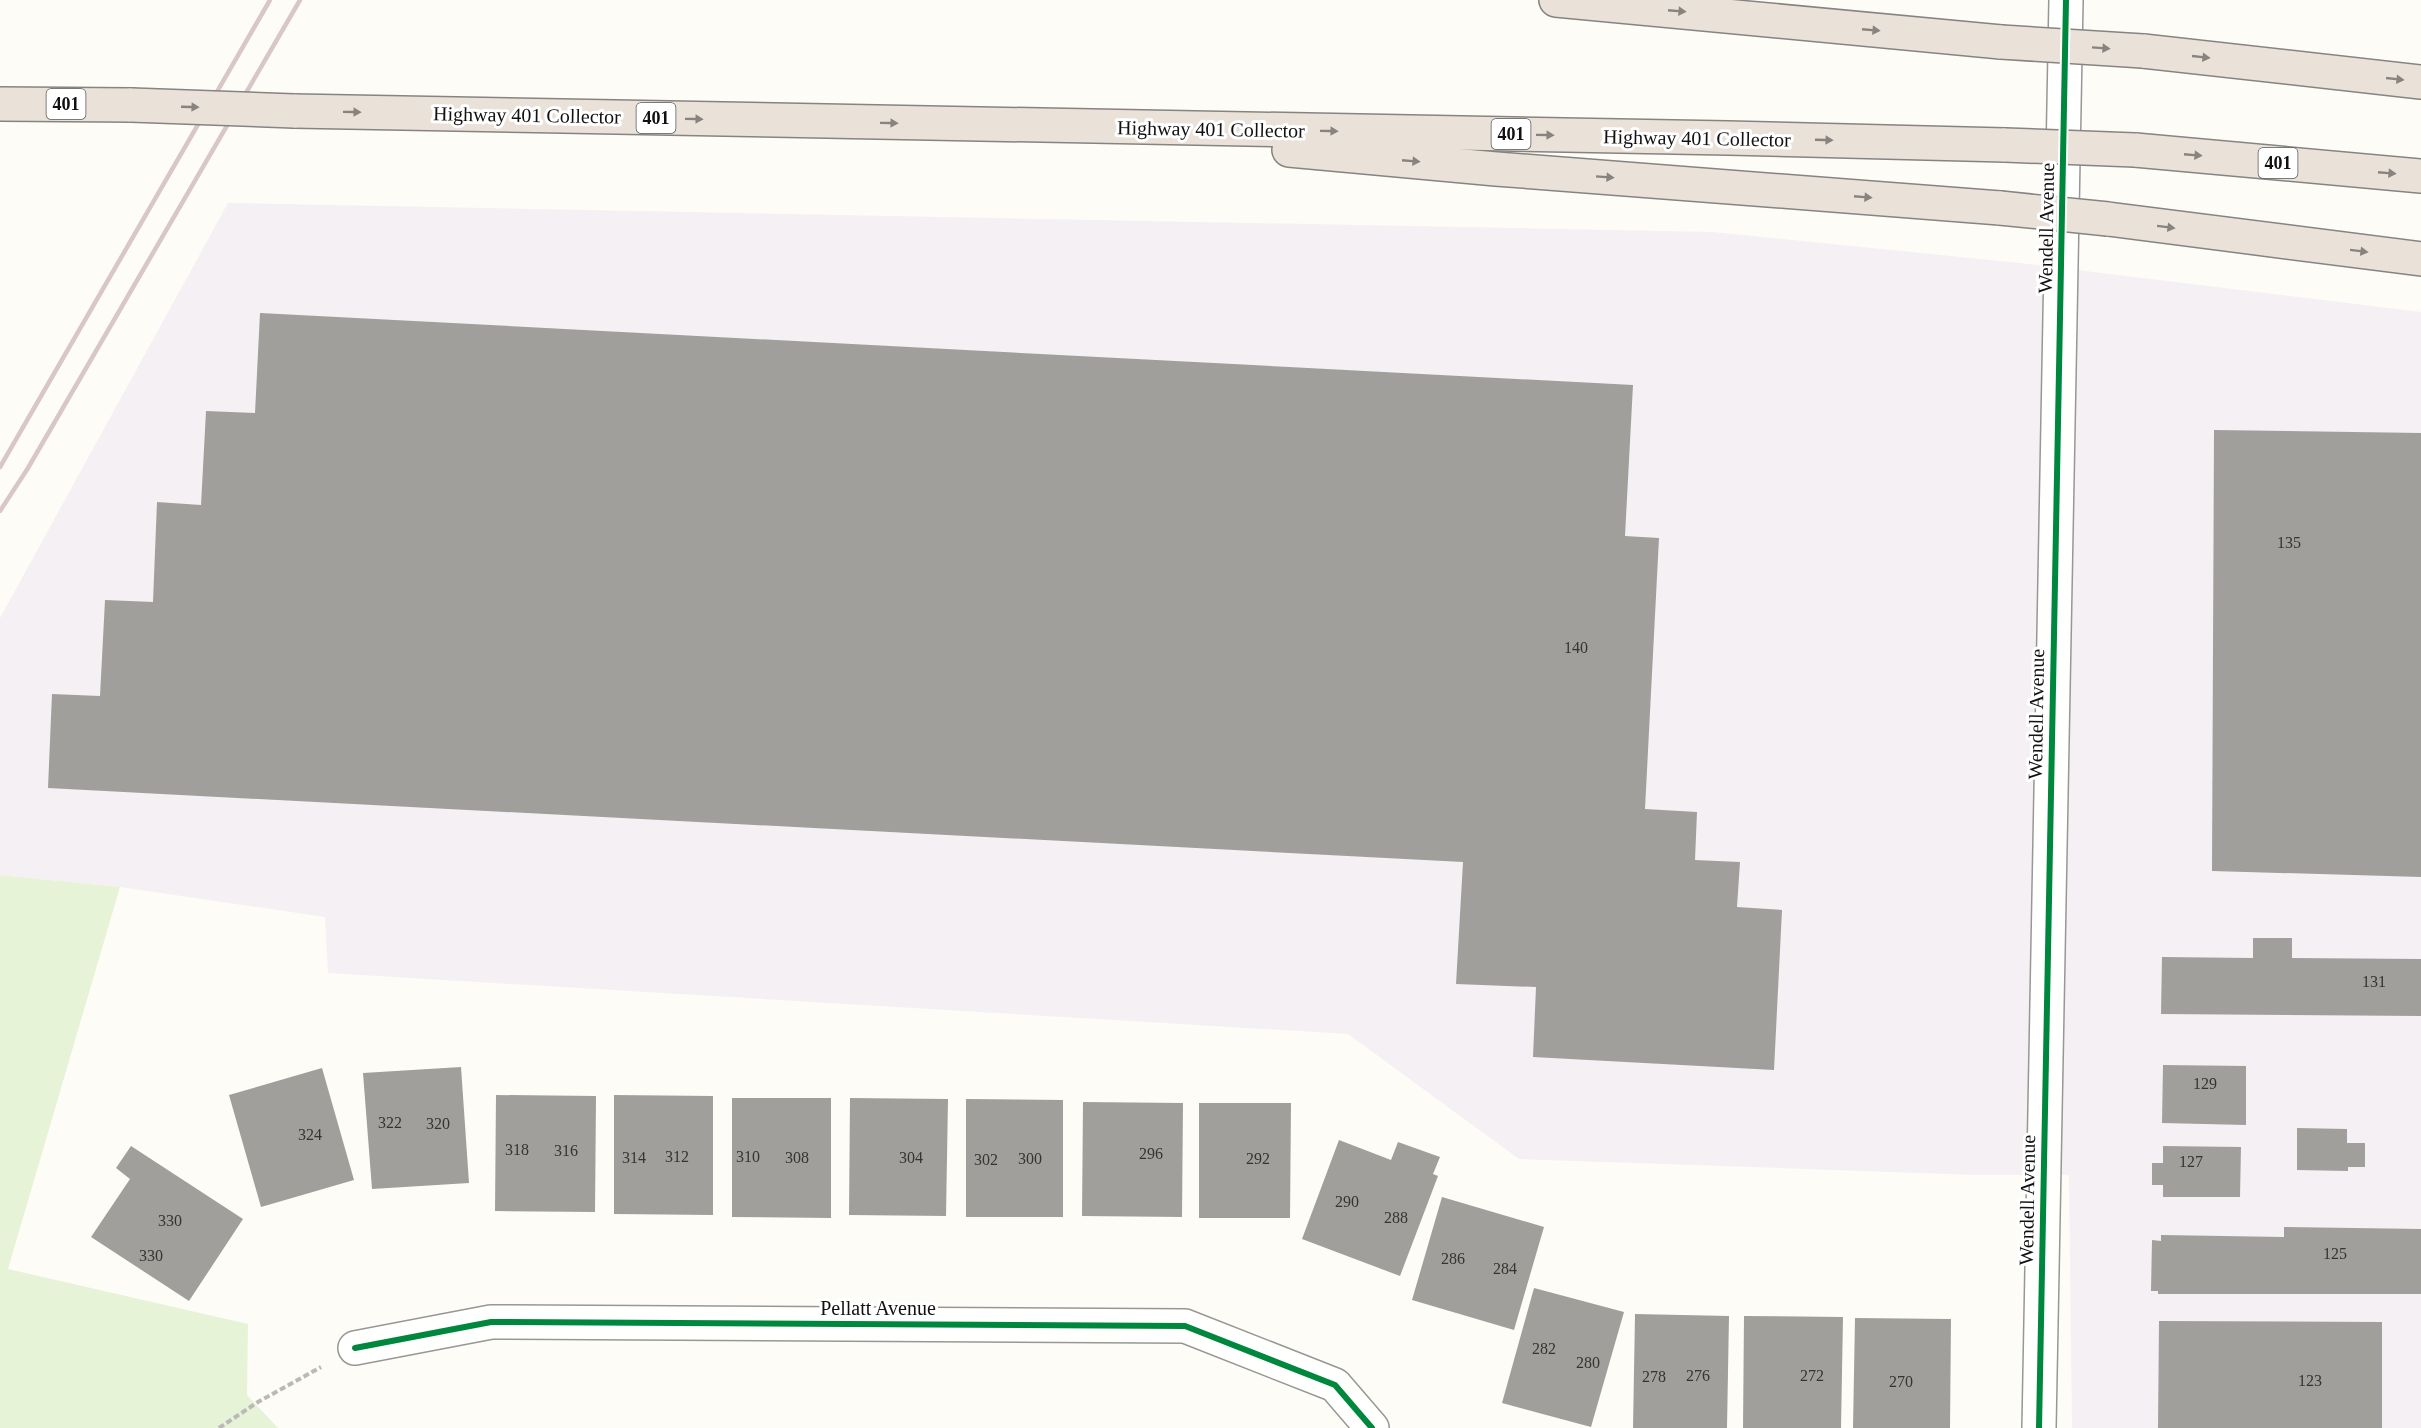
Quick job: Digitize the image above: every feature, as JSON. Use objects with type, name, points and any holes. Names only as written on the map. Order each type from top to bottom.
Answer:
[{"type":"highway","points":[[1556,0],[2001,42],[2143,51],[2421,82]]},
{"type":"highway","name":"Highway 401 Collector","points":[[0,104],[2005,145],[2135,150],[2421,176]]},
{"type":"highway","points":[[1018,126],[1496,169],[2000,208],[2108,219],[2421,259]]},
{"type":"street","name":"Wendell Avenue","points":[[2039,1428],[2066,0]]},
{"type":"street","name":"Pellatt Avenue","points":[[355,1348],[491,1322],[1185,1326],[1335,1385],[1372,1428]]},
{"type":"path","points":[[219,1428],[258,1402],[355,1348]]},
{"type":"shaded area","points":[[228,203],[1713,232],[2020,263],[2421,312],[2421,1428],[2072,1428],[2069,1175],[1977,1175],[1519,1159],[1348,1034],[328,973],[325,917],[120,887],[0,875],[0,618]]},
{"type":"green space","points":[[0,875],[120,887],[8,1269],[248,1324],[247,1395],[278,1428],[0,1428]]},
{"type":"building","points":[[260,313],[1633,385],[1625,536],[1659,538],[1645,809],[1697,812],[1695,860],[1740,862],[1737,907],[1782,910],[1774,1070],[1533,1057],[1536,987],[1456,984],[1463,862],[48,788],[52,694],[100,696],[105,600],[153,602],[157,502],[201,505],[206,411],[255,413]]},
{"type":"building","points":[[2214,430],[2421,433],[2421,877],[2212,871]]},
{"type":"building","points":[[2253,938],[2292,938],[2292,958],[2421,959],[2421,1016],[2161,1014],[2162,957],[2253,958]]},
{"type":"building","points":[[2163,1065],[2246,1066],[2246,1125],[2162,1123]]},
{"type":"building","points":[[461,1067],[469,1183],[372,1189],[363,1073]]},
{"type":"building","points":[[322,1068],[354,1180],[261,1207],[229,1095]]},
{"type":"building","points":[[496,1095],[596,1096],[595,1212],[495,1211]]},
{"type":"building","points":[[614,1095],[713,1096],[713,1215],[614,1214]]},
{"type":"building","points":[[732,1098],[831,1098],[831,1218],[732,1217]]},
{"type":"building","points":[[850,1098],[948,1099],[946,1216],[849,1215]]},
{"type":"building","points":[[966,1099],[1063,1100],[1063,1217],[966,1217]]},
{"type":"building","points":[[1083,1102],[1183,1103],[1182,1217],[1082,1216]]},
{"type":"building","points":[[1199,1103],[1291,1103],[1290,1218],[1199,1218]]},
{"type":"building","points":[[2297,1128],[2347,1129],[2347,1143],[2365,1143],[2365,1167],[2348,1167],[2348,1171],[2297,1170]]},
{"type":"building","points":[[1339,1140],[1391,1160],[1398,1142],[1440,1157],[1433,1174],[1438,1176],[1400,1276],[1302,1239]]},
{"type":"building","points":[[131,1146],[243,1219],[189,1301],[91,1237],[130,1179],[116,1168]]},
{"type":"building","points":[[2163,1146],[2241,1147],[2240,1197],[2163,1197],[2163,1185],[2152,1185],[2152,1163],[2163,1163]]},
{"type":"building","points":[[1442,1197],[1544,1227],[1514,1330],[1412,1300]]},
{"type":"building","points":[[2284,1227],[2421,1229],[2421,1294],[2158,1294],[2158,1291],[2151,1291],[2152,1240],[2161,1241],[2161,1235],[2284,1237]]},
{"type":"building","points":[[1534,1288],[1624,1312],[1591,1427],[1502,1403]]},
{"type":"building","points":[[1635,1314],[1729,1316],[1727,1428],[1633,1428]]},
{"type":"building","points":[[1744,1316],[1843,1317],[1841,1428],[1743,1428]]},
{"type":"building","points":[[1855,1318],[1951,1319],[1950,1428],[1853,1428]]},
{"type":"building","points":[[2159,1321],[2382,1322],[2382,1428],[2158,1428]]},
{"type":"railway","points":[[0,467],[270,0]]},
{"type":"railway","points":[[0,511],[28,468],[300,0]]},
{"type":"cycle path","points":[[2039,1428],[2066,0]]},
{"type":"cycle path","points":[[355,1348],[491,1322],[1185,1326],[1335,1385],[1372,1428]]}]
